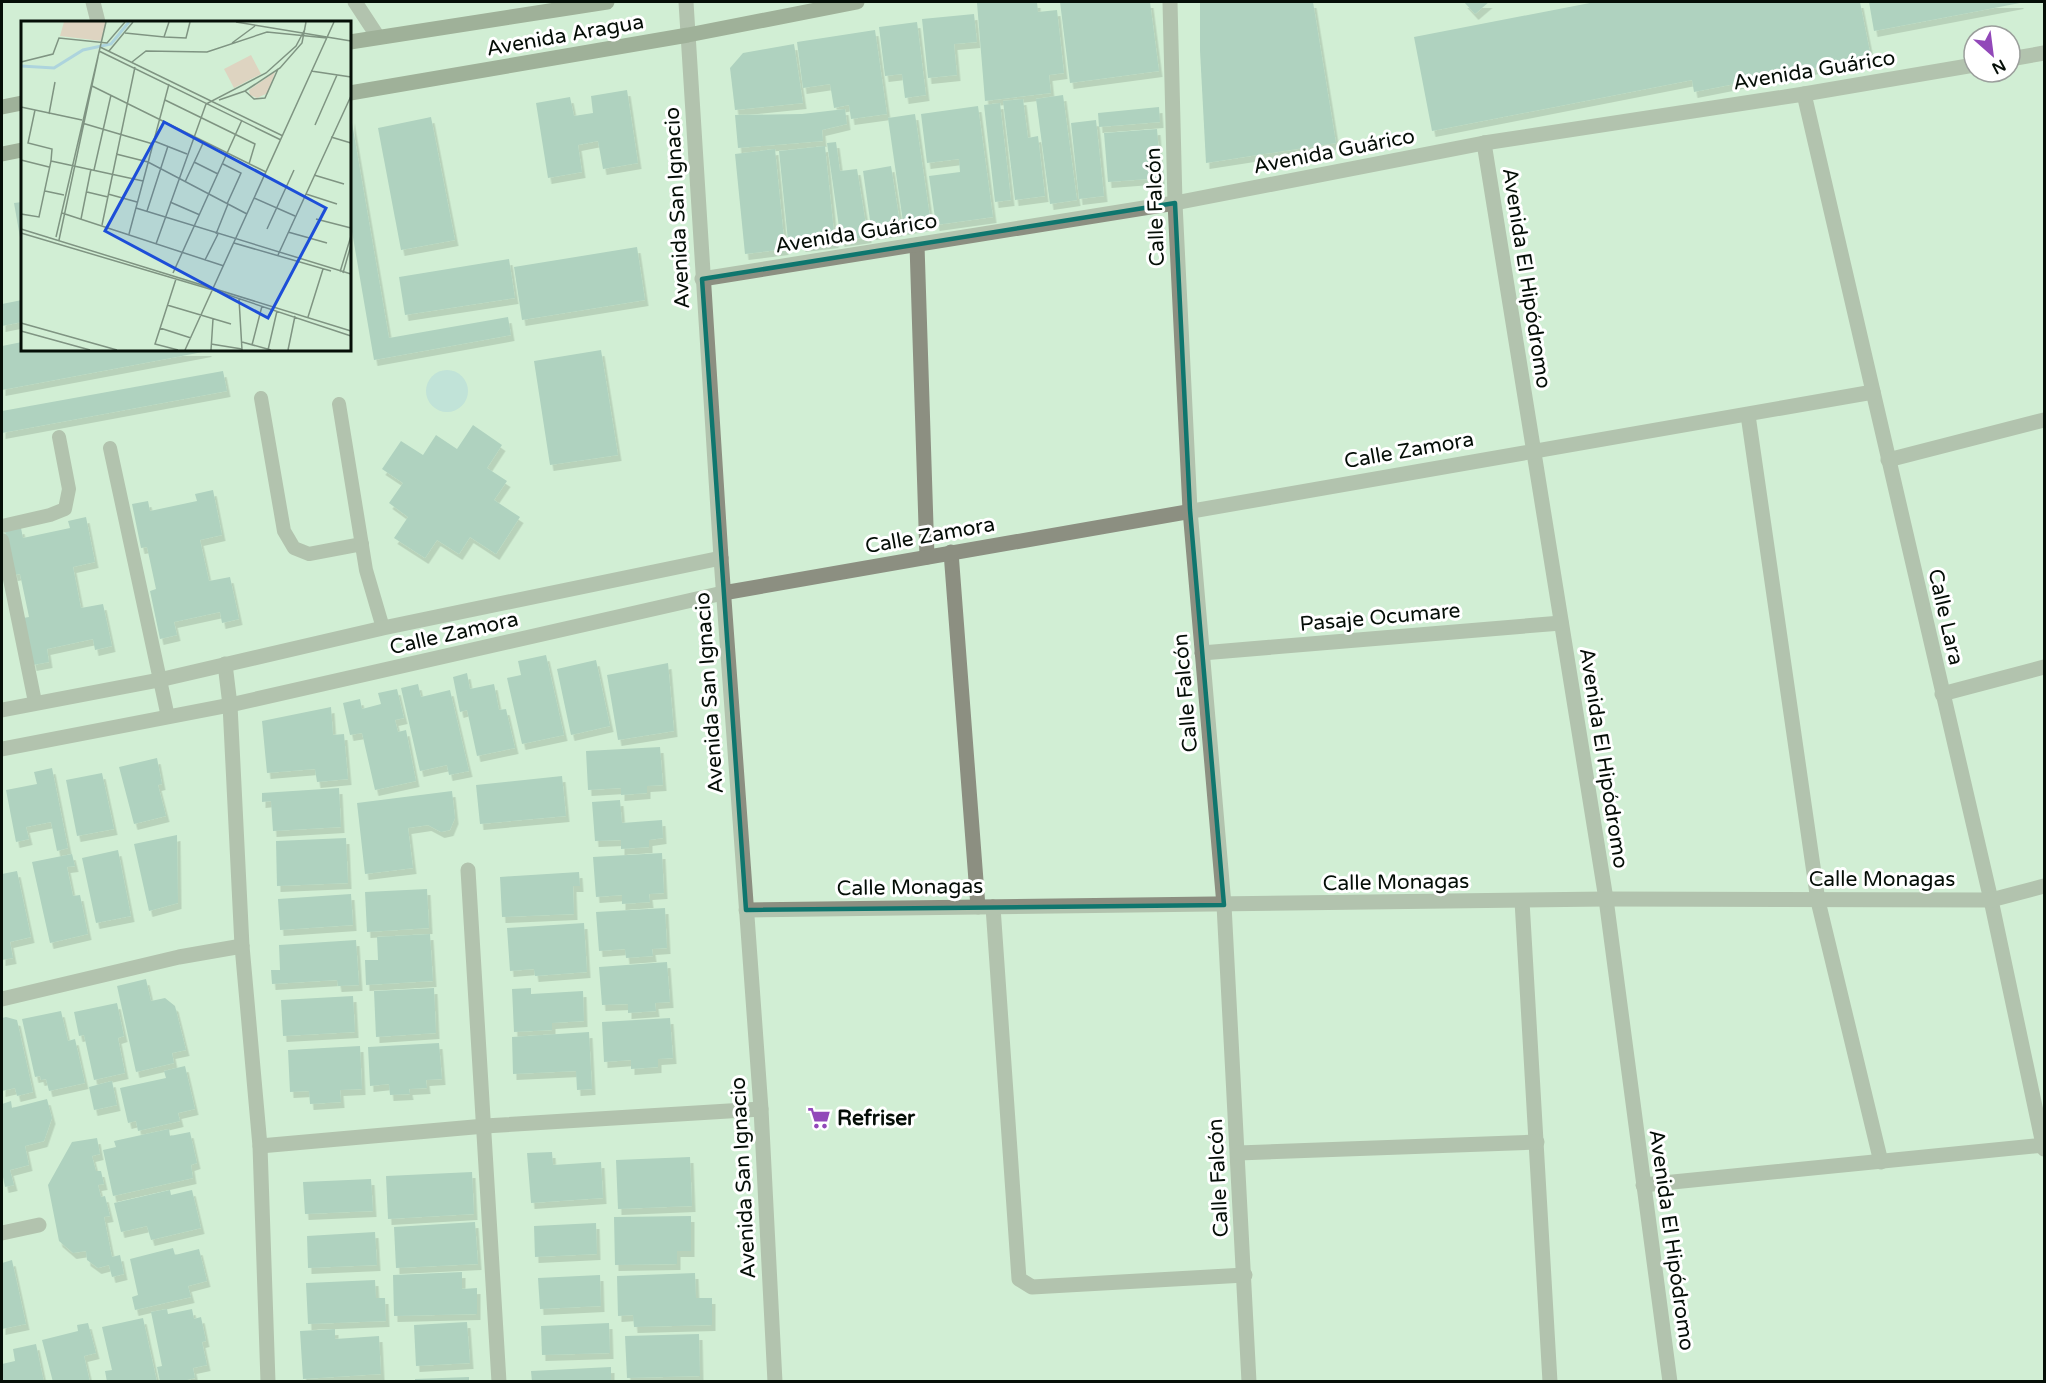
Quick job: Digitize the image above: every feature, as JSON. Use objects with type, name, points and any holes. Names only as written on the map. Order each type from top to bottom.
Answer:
[{"type":"street","points":[[93,2],[98,21]]},
{"type":"street","points":[[355,2],[378,37]]},
{"type":"street","name":"Avenida Aragua","points":[[351,42],[607,2]]},
{"type":"street","name":"Avenida San Ignacio","points":[[686,2],[723,593],[761,1110],[775,1382]]},
{"type":"street","name":"Avenida Aragua","points":[[351,93],[688,35],[857,2]]},
{"type":"street","name":"Calle Falcón","points":[[1170,2],[1175,203],[1190,510],[1224,905],[1250,1382]]},
{"type":"street","points":[[2022,56],[2044,53]]},
{"type":"street","name":"Avenida Guárico","points":[[702,279],[1175,203],[1484,143],[1804,94],[1962,67]]},
{"type":"street","name":"Calle Lara","points":[[1804,94],[1942,694],[2040,1106],[2044,1147]]},
{"type":"street","points":[[2,107],[21,103]]},
{"type":"street","name":"Avenida El Hipódromo","points":[[1484,143],[1606,899],[1670,1382]]},
{"type":"street","points":[[2,153],[21,150]]},
{"type":"street","points":[[917,244],[927,556]]},
{"type":"street","name":"Calle Zamora","points":[[2,749],[230,705],[723,593],[1873,392]]},
{"type":"street","points":[[1748,415],[1818,901],[1881,1162]]},
{"type":"street","points":[[1888,459],[2044,420]]},
{"type":"street","points":[[951,552],[1019,1279],[1032,1287],[1245,1275]]},
{"type":"street","name":"Calle Zamora","points":[[2,710],[159,680],[383,628],[721,558]]},
{"type":"street","name":"Pasaje Ocumare","points":[[1202,653],[1561,622]]},
{"type":"street","points":[[225,664],[230,705],[242,946],[261,1146],[268,1382]]},
{"type":"street","points":[[1942,694],[2044,667]]},
{"type":"street","points":[[468,870],[499,1382]]},
{"type":"street","name":"Calle Monagas","points":[[746,910],[1606,899],[1991,900],[2044,886]]},
{"type":"street","points":[[1522,901],[1550,1382]]},
{"type":"street","points":[[2,999],[179,957],[242,946]]},
{"type":"street","points":[[261,1146],[485,1126],[761,1110]]},
{"type":"street","points":[[1238,1154],[1537,1142]]},
{"type":"street","points":[[1643,1185],[2044,1147]]},
{"type":"street","points":[[2,1233],[39,1225]]},
{"type":"lane","points":[[261,398],[284,531],[294,548],[309,554],[362,544]]},
{"type":"lane","points":[[339,404],[366,570],[383,628]]},
{"type":"lane","points":[[2,526],[50,515],[65,509],[69,489],[59,437]]},
{"type":"lane","points":[[110,448],[168,717]]},
{"type":"lane","points":[[2,540],[35,702]]},
{"type":"highlighted area","points":[[1175,203],[1190,510],[1224,905],[746,910],[702,279]]},
{"type":"water","points":[[447,370],[462,376],[468,391],[462,406],[447,412],[432,406],[426,391],[432,376]]},
{"type":"building","points":[[1037,2],[1038,12],[1057,10],[1064,73],[1049,75],[1051,93],[985,101],[977,3]]},
{"type":"building","points":[[1060,2],[1150,2],[1159,71],[1070,83]]},
{"type":"building","points":[[1200,2],[1313,2],[1336,143],[1206,163],[1200,51]]},
{"type":"building","points":[[1464,2],[1489,2],[1475,14]]},
{"type":"building","points":[[1595,2],[1860,2],[1871,57],[1694,92],[1692,80],[1432,131],[1414,37]]},
{"type":"building","points":[[1869,2],[2020,2],[2020,3],[1874,31]]},
{"type":"building","points":[[974,14],[977,42],[954,44],[957,75],[928,78],[922,19]]},
{"type":"building","points":[[917,22],[926,95],[905,98],[902,74],[885,76],[879,27]]},
{"type":"building","points":[[875,30],[887,114],[851,119],[849,105],[834,108],[830,84],[803,88],[797,42]]},
{"type":"building","points":[[794,44],[803,103],[735,110],[730,68],[743,53]]},
{"type":"building","points":[[627,90],[638,163],[603,169],[598,141],[578,145],[582,172],[548,178],[536,103],[570,97],[574,116],[593,113],[591,96]]},
{"type":"building","points":[[1063,95],[1077,200],[1050,204],[1036,99]]},
{"type":"building","points":[[1023,99],[1028,138],[1038,136],[1045,196],[1015,200],[1003,101]]},
{"type":"building","points":[[1000,103],[1011,200],[995,202],[984,105]]},
{"type":"building","points":[[978,106],[993,217],[936,225],[929,176],[960,172],[959,159],[927,163],[921,114]]},
{"type":"building","points":[[1159,107],[1160,122],[1099,127],[1098,113]]},
{"type":"building","points":[[845,109],[847,124],[822,130],[823,141],[738,148],[735,115],[802,114]]},
{"type":"building","points":[[915,114],[931,224],[904,229],[888,118]]},
{"type":"building","points":[[351,117],[389,338],[508,317],[511,335],[374,360],[351,226]]},
{"type":"building","points":[[431,117],[455,240],[401,250],[378,128]]},
{"type":"building","points":[[1096,120],[1104,196],[1079,199],[1071,123]]},
{"type":"building","points":[[1157,129],[1161,178],[1108,182],[1104,133]]},
{"type":"building","points":[[836,142],[840,171],[857,169],[868,237],[841,241],[827,143]]},
{"type":"building","points":[[825,146],[835,242],[802,246],[801,240],[788,241],[779,151]]},
{"type":"building","points":[[775,149],[785,249],[745,254],[735,154]]},
{"type":"building","points":[[891,166],[901,230],[872,234],[863,171]]},
{"type":"building","points":[[21,202],[21,243],[14,203]]},
{"type":"building","points":[[637,247],[645,300],[522,320],[514,267]]},
{"type":"building","points":[[509,259],[515,298],[405,315],[399,277]]},
{"type":"building","points":[[21,300],[21,322],[2,326],[2,304]]},
{"type":"building","points":[[21,342],[21,351],[208,351],[2,390],[2,346]]},
{"type":"building","points":[[601,350],[618,455],[550,465],[534,361]]},
{"type":"building","points":[[223,371],[227,391],[2,433],[2,411]]},
{"type":"building","points":[[473,425],[502,445],[487,468],[507,481],[494,500],[520,517],[496,554],[470,537],[459,554],[437,540],[425,558],[394,538],[408,517],[389,503],[403,483],[382,469],[401,441],[423,455],[436,435],[457,449]]},
{"type":"building","points":[[213,490],[222,535],[200,540],[209,581],[230,577],[239,619],[222,623],[220,612],[174,622],[177,635],[160,639],[150,591],[156,589],[147,547],[141,548],[132,504],[148,501],[150,511],[197,501],[195,494]]},
{"type":"building","points":[[86,517],[95,562],[73,567],[81,608],[103,604],[112,646],[95,650],[93,639],[47,649],[49,662],[33,665],[23,618],[29,617],[20,574],[14,575],[5,531],[21,528],[23,538],[70,528],[68,521]]},
{"type":"building","points":[[546,655],[564,735],[522,744],[507,678],[521,675],[518,661]]},
{"type":"building","points":[[596,660],[610,726],[571,735],[557,669]]},
{"type":"building","points":[[668,663],[674,731],[618,740],[607,675]]},
{"type":"building","points":[[467,673],[470,689],[494,684],[499,710],[506,709],[515,748],[477,756],[467,710],[460,712],[453,677]]},
{"type":"building","points":[[418,684],[421,697],[450,690],[469,771],[449,775],[447,765],[420,771],[401,688]]},
{"type":"building","points":[[397,689],[404,718],[395,720],[398,732],[406,730],[416,781],[375,790],[362,733],[350,735],[343,703],[360,699],[362,709],[381,704],[378,693]]},
{"type":"building","points":[[331,707],[333,735],[344,734],[348,779],[317,782],[315,769],[267,773],[262,721]]},
{"type":"building","points":[[660,747],[663,785],[647,786],[647,793],[621,795],[621,788],[588,790],[586,751]]},
{"type":"building","points":[[157,758],[162,784],[158,785],[166,816],[134,824],[119,767]]},
{"type":"building","points":[[52,768],[68,848],[57,851],[51,822],[26,827],[29,839],[16,842],[6,790],[37,784],[34,772]]},
{"type":"building","points":[[102,773],[114,829],[77,836],[66,780]]},
{"type":"building","points":[[562,776],[566,816],[480,824],[476,785]]},
{"type":"building","points":[[339,788],[341,827],[273,831],[271,801],[262,802],[262,793]]},
{"type":"building","points":[[452,791],[455,818],[450,830],[441,832],[428,825],[408,828],[413,868],[365,874],[357,803]]},
{"type":"building","points":[[620,800],[622,823],[662,820],[663,838],[649,840],[649,847],[621,849],[621,840],[595,841],[592,802]]},
{"type":"building","points":[[177,835],[178,903],[149,911],[134,844]]},
{"type":"building","points":[[346,838],[348,883],[277,886],[276,841]]},
{"type":"building","points":[[118,850],[131,916],[96,923],[82,858]]},
{"type":"building","points":[[662,853],[664,893],[649,894],[650,902],[622,904],[622,895],[596,897],[593,857]]},
{"type":"building","points":[[72,854],[75,866],[67,867],[73,896],[80,895],[88,934],[50,943],[32,862]]},
{"type":"building","points":[[17,871],[31,937],[10,942],[13,958],[2,960],[2,874]]},
{"type":"building","points":[[579,872],[580,886],[573,886],[574,914],[502,917],[500,877]]},
{"type":"building","points":[[427,889],[429,928],[367,932],[365,892]]},
{"type":"building","points":[[351,894],[353,925],[280,930],[278,899]]},
{"type":"building","points":[[665,908],[667,948],[652,949],[653,956],[626,958],[625,949],[599,951],[596,912]]},
{"type":"building","points":[[584,923],[587,972],[535,976],[534,969],[510,971],[507,928]]},
{"type":"building","points":[[430,934],[433,981],[366,985],[365,960],[378,960],[377,937]]},
{"type":"building","points":[[356,940],[359,985],[338,986],[337,980],[272,984],[271,970],[280,970],[279,945]]},
{"type":"building","points":[[667,962],[670,1002],[655,1003],[656,1011],[628,1013],[628,1004],[602,1005],[599,967]]},
{"type":"building","points":[[146,979],[151,1001],[165,998],[175,1006],[186,1050],[172,1053],[174,1063],[136,1072],[117,986]]},
{"type":"building","points":[[434,988],[436,1033],[376,1037],[374,991]]},
{"type":"building","points":[[531,988],[531,994],[583,991],[584,1021],[552,1023],[552,1030],[514,1032],[512,989]]},
{"type":"building","points":[[353,996],[355,1032],[283,1036],[281,1000]]},
{"type":"building","points":[[117,1003],[124,1036],[118,1038],[125,1073],[94,1080],[84,1035],[79,1036],[74,1012]]},
{"type":"building","points":[[61,1011],[68,1041],[75,1039],[85,1083],[49,1091],[46,1079],[41,1080],[40,1076],[35,1077],[22,1019]]},
{"type":"building","points":[[2,1018],[17,1020],[33,1092],[17,1096],[15,1088],[2,1091]]},
{"type":"building","points":[[670,1018],[673,1058],[658,1059],[658,1067],[631,1069],[631,1060],[604,1062],[602,1022]]},
{"type":"building","points":[[589,1032],[592,1089],[577,1090],[576,1071],[513,1074],[512,1037]]},
{"type":"building","points":[[439,1043],[442,1079],[426,1080],[427,1088],[409,1089],[410,1094],[390,1095],[389,1084],[370,1086],[368,1047]]},
{"type":"building","points":[[360,1046],[362,1089],[340,1090],[341,1102],[310,1104],[309,1091],[290,1092],[288,1050]]},
{"type":"building","points":[[185,1066],[195,1109],[178,1113],[180,1121],[138,1131],[136,1121],[128,1123],[120,1088],[166,1078],[164,1071]]},
{"type":"building","points":[[112,1081],[117,1105],[94,1110],[89,1087]]},
{"type":"building","points":[[47,1099],[52,1118],[44,1141],[25,1146],[29,1165],[10,1170],[14,1185],[5,1187],[2,1172],[2,1104],[11,1101],[12,1108]]},
{"type":"building","points":[[169,1129],[170,1136],[190,1132],[197,1163],[191,1165],[193,1178],[113,1196],[103,1150],[116,1147],[114,1141]]},
{"type":"building","points":[[97,1138],[100,1154],[92,1156],[96,1171],[101,1171],[104,1184],[98,1185],[101,1197],[105,1196],[110,1216],[104,1217],[112,1257],[120,1255],[124,1274],[112,1277],[109,1265],[98,1268],[87,1260],[86,1251],[73,1253],[59,1241],[48,1185],[72,1142]]},
{"type":"building","points":[[552,1152],[553,1165],[601,1162],[603,1198],[531,1203],[527,1153]]},
{"type":"building","points":[[690,1157],[692,1206],[618,1209],[616,1160]]},
{"type":"building","points":[[472,1172],[474,1214],[388,1219],[386,1176]]},
{"type":"building","points":[[371,1179],[373,1211],[305,1214],[303,1182]]},
{"type":"building","points":[[170,1190],[171,1195],[192,1190],[201,1228],[151,1240],[147,1226],[121,1232],[114,1203]]},
{"type":"building","points":[[691,1216],[691,1251],[677,1251],[677,1264],[615,1265],[614,1217]]},
{"type":"building","points":[[475,1222],[478,1264],[396,1268],[394,1227]]},
{"type":"building","points":[[596,1223],[597,1254],[535,1257],[534,1226]]},
{"type":"building","points":[[375,1232],[377,1265],[308,1268],[307,1236]]},
{"type":"building","points":[[173,1248],[175,1255],[199,1249],[207,1281],[188,1286],[191,1297],[135,1310],[132,1297],[138,1295],[130,1259]]},
{"type":"building","points":[[12,1260],[26,1324],[2,1329],[2,1263]]},
{"type":"building","points":[[462,1272],[462,1289],[477,1288],[477,1314],[394,1316],[393,1275]]},
{"type":"building","points":[[695,1273],[696,1298],[712,1298],[712,1325],[634,1327],[633,1315],[618,1316],[617,1276]]},
{"type":"building","points":[[600,1275],[601,1306],[540,1309],[538,1278]]},
{"type":"building","points":[[375,1280],[376,1298],[385,1298],[386,1321],[308,1324],[306,1283]]},
{"type":"building","points":[[167,1309],[168,1314],[192,1309],[194,1319],[201,1317],[206,1341],[202,1342],[207,1365],[193,1368],[195,1378],[179,1382],[160,1382],[157,1367],[162,1366],[151,1312]]},
{"type":"building","points":[[143,1318],[157,1382],[107,1382],[105,1371],[112,1370],[102,1327]]},
{"type":"building","points":[[467,1322],[470,1363],[416,1366],[414,1325]]},
{"type":"building","points":[[88,1323],[96,1353],[84,1356],[90,1382],[53,1382],[42,1340],[78,1331],[77,1325]]},
{"type":"building","points":[[609,1323],[610,1353],[542,1355],[541,1326]]},
{"type":"building","points":[[335,1329],[335,1339],[379,1336],[381,1374],[303,1379],[300,1331]]},
{"type":"building","points":[[699,1334],[700,1376],[627,1378],[625,1336]]},
{"type":"building","points":[[36,1344],[44,1382],[2,1382],[2,1364],[15,1361],[13,1349]]},
{"type":"building","points":[[611,1367],[611,1382],[532,1382],[531,1371]]},
{"type":"building","points":[[469,1377],[469,1382],[415,1382],[415,1379]]},
{"type":"place","name":"Refriser","points":[[819,1118]]}]
